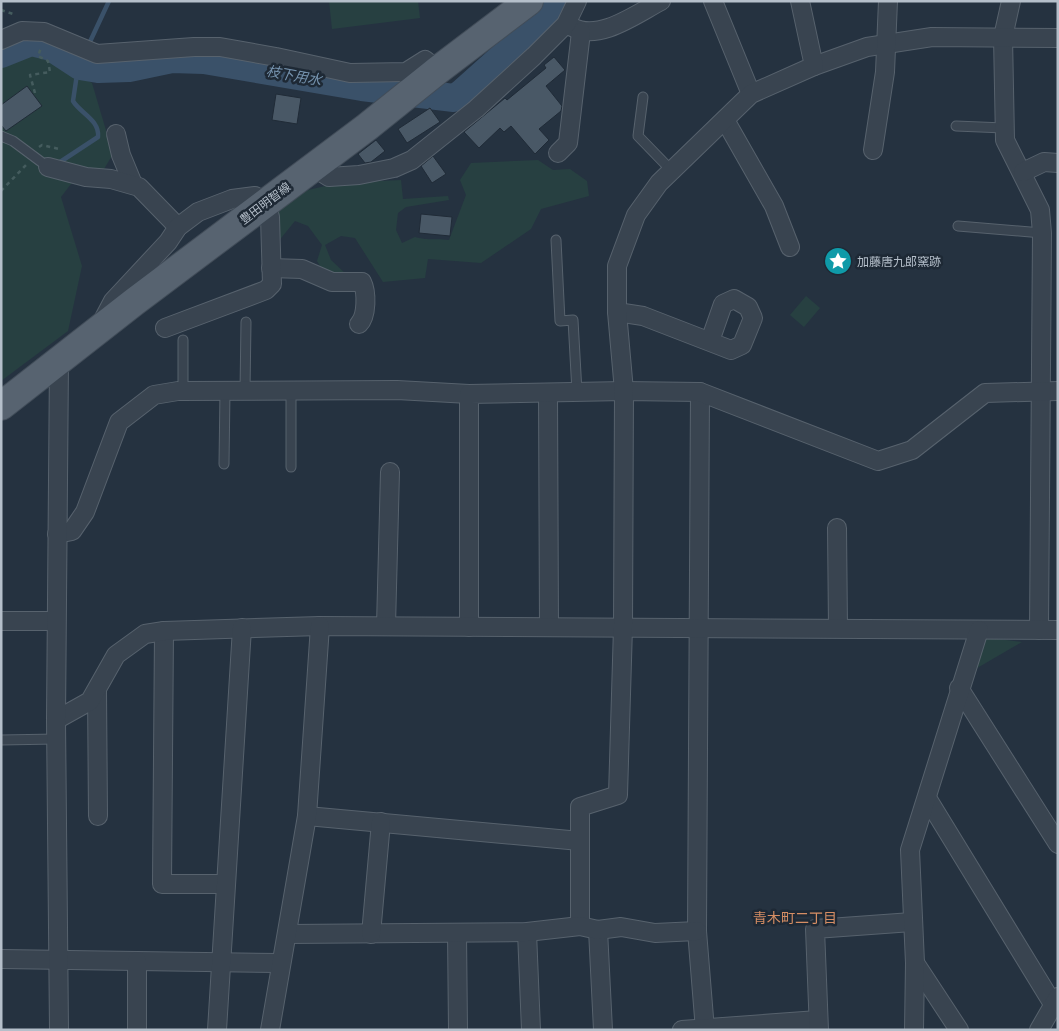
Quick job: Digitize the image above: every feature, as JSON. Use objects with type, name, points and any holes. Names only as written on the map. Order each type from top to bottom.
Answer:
[{"type":"main road","name":"豊田明智線","points":[[2,409],[101,328],[367,127],[435,72],[529,1]]},
{"type":"street","points":[[558,153],[568,143],[577,1]]},
{"type":"street","points":[[313,167],[330,177],[349,176],[394,168],[412,160],[574,28],[601,30],[661,1]]},
{"type":"street","points":[[713,1],[751,94]]},
{"type":"street","points":[[800,1],[814,66]]},
{"type":"street","points":[[873,150],[888,44],[888,1]]},
{"type":"street","points":[[1011,1],[1003,37],[1005,140],[1040,210],[1050,391],[1039,630]]},
{"type":"street","points":[[1,40],[22,31],[44,32],[86,50],[220,47],[350,73],[406,72],[425,60],[435,72]]},
{"type":"street","points":[[580,926],[580,807],[618,794],[623,627],[624,391],[617,312],[617,266],[636,215],[659,183],[751,94],[814,66],[867,48],[932,37],[1058,38]]},
{"type":"street","points":[[725,120],[774,206],[790,247]]},
{"type":"street","points":[[116,134],[120,155],[133,184]]},
{"type":"street","points":[[1022,172],[1044,162],[1058,163]]},
{"type":"street","points":[[53,168],[86,177],[111,179],[133,184],[139,187],[178,227]]},
{"type":"street","points":[[101,328],[104,315],[113,301],[168,242],[178,227],[198,212],[232,199],[256,196],[266,202],[270,217],[272,284],[266,290],[165,328]]},
{"type":"street","points":[[271,268],[302,269],[332,282],[362,282],[365,288],[364,314],[359,324]]},
{"type":"street","points":[[617,312],[643,316],[710,341]]},
{"type":"street","points":[[59,361],[56,621],[59,1030]]},
{"type":"street","points":[[57,534],[72,531],[85,512],[119,422],[154,395],[183,391],[291,390],[397,390],[470,394],[548,394],[624,391],[700,392],[878,461],[912,450],[985,393],[1050,391]]},
{"type":"street","points":[[700,392],[697,627],[697,931],[705,1029]]},
{"type":"street","points":[[469,626],[470,394]]},
{"type":"street","points":[[548,394],[549,627]]},
{"type":"street","points":[[386,626],[390,472]]},
{"type":"street","points":[[836,528],[838,628]]},
{"type":"street","points":[[1,621],[56,621]]},
{"type":"street","points":[[56,720],[90,701],[116,654],[146,634],[164,631],[320,626],[1058,630]]},
{"type":"street","points":[[270,1030],[280,963],[288,934],[307,816],[320,626]]},
{"type":"street","points":[[217,1030],[242,628]]},
{"type":"street","points":[[914,1030],[910,850],[959,688],[979,630]]},
{"type":"street","points":[[164,631],[162,884],[225,884]]},
{"type":"street","points":[[959,688],[1058,844]]},
{"type":"street","points":[[97,691],[98,816]]},
{"type":"street","points":[[927,798],[1055,1001],[1039,1030]]},
{"type":"street","points":[[307,816],[580,841]]},
{"type":"street","points":[[371,934],[381,822]]},
{"type":"street","points":[[682,1030],[818,1025],[814,929],[912,922]]},
{"type":"street","points":[[288,934],[527,932],[580,926],[598,930],[621,927],[655,933],[697,931]]},
{"type":"street","points":[[598,930],[603,1030]]},
{"type":"street","points":[[527,932],[531,1030]]},
{"type":"street","points":[[457,933],[458,1030]]},
{"type":"street","points":[[1,959],[280,963]]},
{"type":"street","points":[[137,961],[137,1030]]},
{"type":"street","points":[[914,963],[959,1030]]},
{"type":"lane","points":[[643,97],[638,136],[672,171]]},
{"type":"lane","points":[[956,126],[1004,128]]},
{"type":"lane","points":[[1,136],[13,141],[53,168]]},
{"type":"lane","points":[[958,226],[1042,233]]},
{"type":"lane","points":[[556,240],[560,321],[573,320],[577,392]]},
{"type":"lane","points":[[245,391],[246,322]]},
{"type":"lane","points":[[182,340],[183,391]]},
{"type":"lane","points":[[291,390],[291,467]]},
{"type":"lane","points":[[224,464],[225,391]]},
{"type":"lane","points":[[1,740],[56,739]]},
{"type":"path","points":[[35,93],[30,75],[50,72],[48,61],[38,56]]},
{"type":"green space","points":[[329,1],[418,1],[420,18],[332,29]]},
{"type":"green space","points":[[33,45],[51,52],[71,71],[92,83],[113,154],[101,174],[74,180],[61,197],[82,266],[68,331],[1,381],[1,58],[18,49]]},
{"type":"green space","points":[[538,160],[553,170],[570,169],[587,181],[589,196],[541,209],[531,229],[481,263],[428,259],[425,278],[383,282],[355,238],[341,236],[325,245],[331,260],[346,274],[326,276],[317,261],[322,245],[308,226],[295,221],[273,248],[273,215],[304,191],[338,183],[401,180],[403,199],[448,196],[449,200],[406,207],[398,213],[396,230],[402,243],[415,237],[449,240],[466,195],[460,180],[471,163]]},
{"type":"green space","points":[[806,296],[820,308],[804,327],[790,315]]},
{"type":"green space","points":[[982,637],[1022,642],[972,671]]},
{"type":"building","points":[[554,57],[565,70],[546,86],[562,106],[561,111],[539,129],[549,140],[535,154],[511,126],[504,132],[500,128],[479,148],[464,132],[505,98],[507,100],[546,68],[544,65]]},
{"type":"building","points":[[27,86],[42,106],[6,131],[1,125],[1,105]]},
{"type":"building","points":[[276,94],[301,98],[297,124],[272,120]]},
{"type":"building","points":[[430,108],[440,122],[407,143],[398,129]]},
{"type":"building","points":[[376,140],[385,151],[371,162],[365,163],[358,154]]},
{"type":"building","points":[[433,156],[446,174],[432,183],[421,166]]},
{"type":"building","points":[[421,214],[452,217],[450,236],[419,233]]},
{"type":"waterway","points":[[88,46],[109,1]]},
{"type":"waterway","name":"枝下用水","points":[[1,54],[31,42],[51,47],[80,66],[98,69],[129,68],[172,59],[204,60],[362,87],[454,98],[537,26],[560,1]]},
{"type":"waterway","points":[[57,164],[98,137],[98,131],[93,121],[73,101],[77,74],[85,53]]},
{"type":"place","name":"加藤唐九郎窯跡","points":[[838,261]]},
{"type":"district","name":"青木町二丁目","points":[[795,917]]}]
